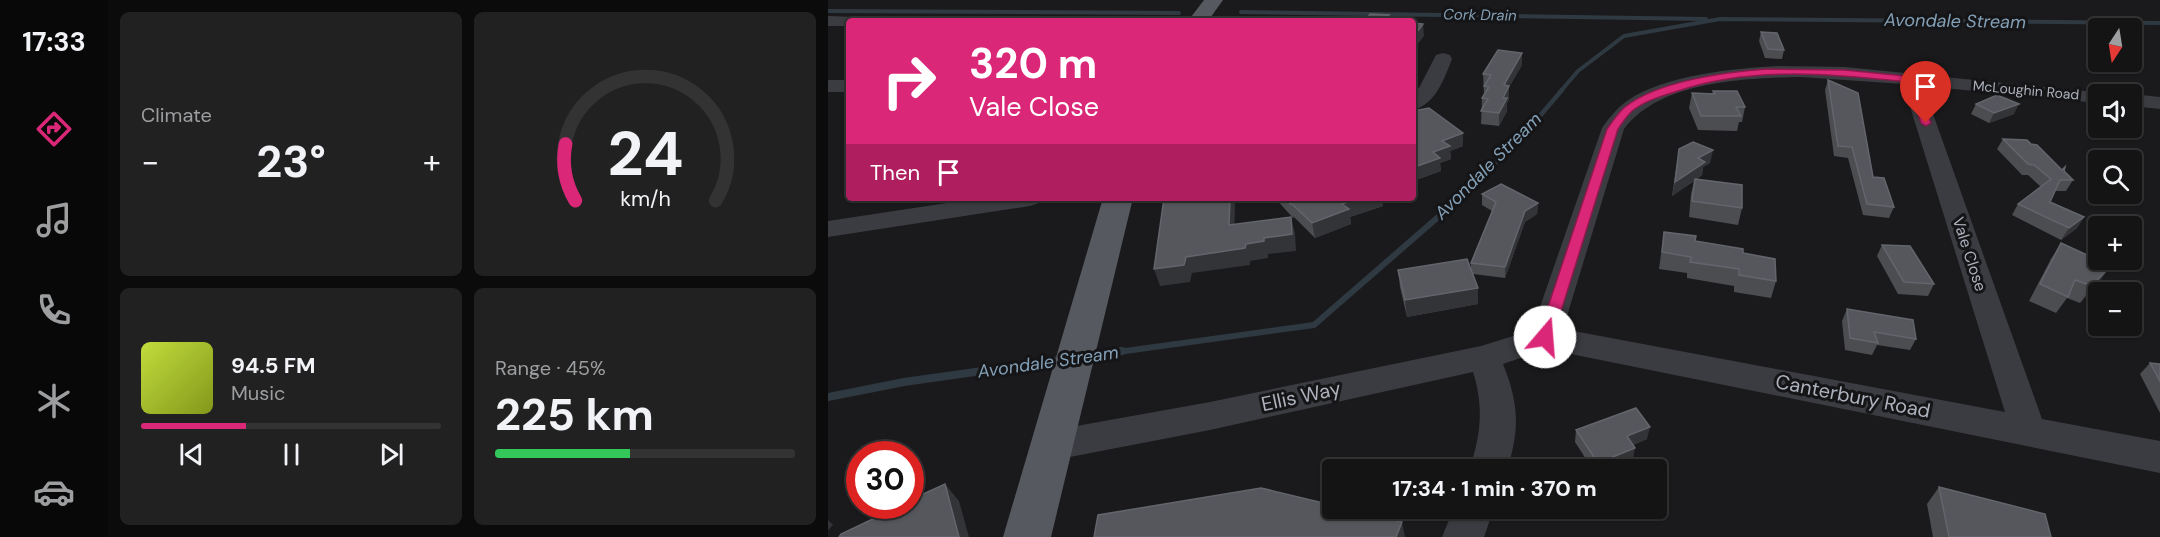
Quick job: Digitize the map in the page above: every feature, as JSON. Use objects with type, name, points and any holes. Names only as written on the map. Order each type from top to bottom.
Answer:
[{"type":"main road","points":[[1199,18],[1214,0]]},
{"type":"main road","points":[[1028,537],[1117,201]]},
{"type":"street","points":[[828,21],[846,21]]},
{"type":"street","points":[[1416,101],[1428,91],[1443,59]]},
{"type":"street","name":"McLoughin Road","points":[[1545,337],[1612,129],[1627,110],[1648,97],[1693,82],[1727,75],[1806,71],[2088,96]]},
{"type":"street","name":"Vale Close","points":[[1911,79],[2028,429]]},
{"type":"street","points":[[828,86],[846,86]]},
{"type":"street","points":[[2142,101],[2160,103]]},
{"type":"street","points":[[828,229],[1010,201]]},
{"type":"street","name":"Ellis Way","points":[[1054,445],[1210,416],[1484,358],[1545,337]]},
{"type":"street","name":"Canterbury Road","points":[[1545,337],[2028,429],[2157,462]]},
{"type":"street","points":[[1484,358],[1498,391],[1501,417],[1491,459]]},
{"type":"street","points":[[1463,537],[1470,519]]},
{"type":"building","points":[[1370,14],[1403,18],[1368,18]]},
{"type":"building","points":[[1416,23],[1423,24],[1416,33]]},
{"type":"building","points":[[1761,32],[1777,33],[1784,50],[1768,49]]},
{"type":"building","points":[[1498,50],[1522,53],[1504,85],[1509,86],[1503,98],[1507,98],[1499,113],[1481,111],[1488,99],[1482,98],[1489,87],[1484,86],[1491,75],[1483,74]]},
{"type":"building","points":[[1828,80],[1858,93],[1873,177],[1884,178],[1894,207],[1867,204],[1852,147],[1838,146]]},
{"type":"building","points":[[1713,91],[1737,91],[1745,107],[1736,107],[1741,116],[1701,116],[1692,93],[1715,94]]},
{"type":"building","points":[[1997,95],[2019,104],[1994,113],[1976,104]]},
{"type":"building","points":[[1429,108],[1463,133],[1442,141],[1450,146],[1433,152],[1440,158],[1416,167],[1416,110]]},
{"type":"building","points":[[2003,139],[2027,140],[2037,145],[2062,170],[2065,167],[2064,171],[2073,180],[2060,180],[2050,202],[2084,217],[2069,228],[2018,204],[2051,179],[2034,165],[2028,164]]},
{"type":"building","points":[[1693,142],[1713,150],[1698,158],[1705,162],[1675,182],[1679,149]]},
{"type":"building","points":[[1695,179],[1742,185],[1742,208],[1692,201]]},
{"type":"building","points":[[1501,184],[1538,203],[1525,211],[1505,267],[1471,263],[1496,202],[1482,194]]},
{"type":"building","points":[[1164,201],[1230,201],[1229,225],[1291,217],[1292,234],[1264,238],[1264,241],[1246,244],[1245,248],[1186,257],[1184,265],[1154,269]]},
{"type":"building","points":[[1288,201],[1351,201],[1342,204],[1349,209],[1312,223],[1290,202],[1290,204]]},
{"type":"building","points":[[1664,232],[1696,236],[1695,241],[1743,249],[1743,253],[1775,259],[1776,281],[1739,275],[1739,269],[1690,262],[1691,257],[1662,252]]},
{"type":"building","points":[[2061,243],[2088,255],[2088,270],[2106,270],[2096,282],[2088,282],[2088,285],[2075,280],[2068,297],[2040,284]]},
{"type":"building","points":[[1882,245],[1910,246],[1934,284],[1904,282]]},
{"type":"building","points":[[1467,259],[1478,288],[1405,300],[1398,270]]},
{"type":"building","points":[[1847,309],[1913,320],[1916,339],[1874,332],[1878,343],[1850,338]]},
{"type":"building","points":[[2150,363],[2160,364],[2160,381]]},
{"type":"building","points":[[1636,408],[1650,427],[1627,436],[1635,448],[1608,459],[1595,459],[1576,430]]},
{"type":"building","points":[[945,484],[959,537],[839,537],[873,519],[924,519],[924,494]]},
{"type":"building","points":[[1939,487],[2045,514],[2051,537],[1949,537]]},
{"type":"building","points":[[1261,488],[1322,503],[1322,519],[1390,519],[1402,522],[1396,537],[1094,537],[1098,515]]},
{"type":"waterway","name":"Cork Drain","points":[[828,11],[1179,13]]},
{"type":"waterway","name":"Cork Drain","points":[[1241,12],[1706,19]]},
{"type":"waterway","name":"Avondale Stream","points":[[1560,92],[1578,71],[1624,36],[1720,19],[2160,23]]},
{"type":"waterway","name":"Avondale Stream","points":[[1450,207],[1521,138],[1562,90]]},
{"type":"waterway","name":"Avondale Stream","points":[[1111,353],[1314,325],[1452,205]]},
{"type":"waterway","name":"Avondale Stream","points":[[1089,356],[1122,351]]},
{"type":"waterway","name":"Avondale Stream","points":[[828,397],[904,382],[1061,360]]},
{"type":"route","points":[[1545,337],[1612,129],[1627,110],[1648,97],[1693,82],[1727,75],[1767,72],[1806,71],[1911,79],[1926,123]]}]
